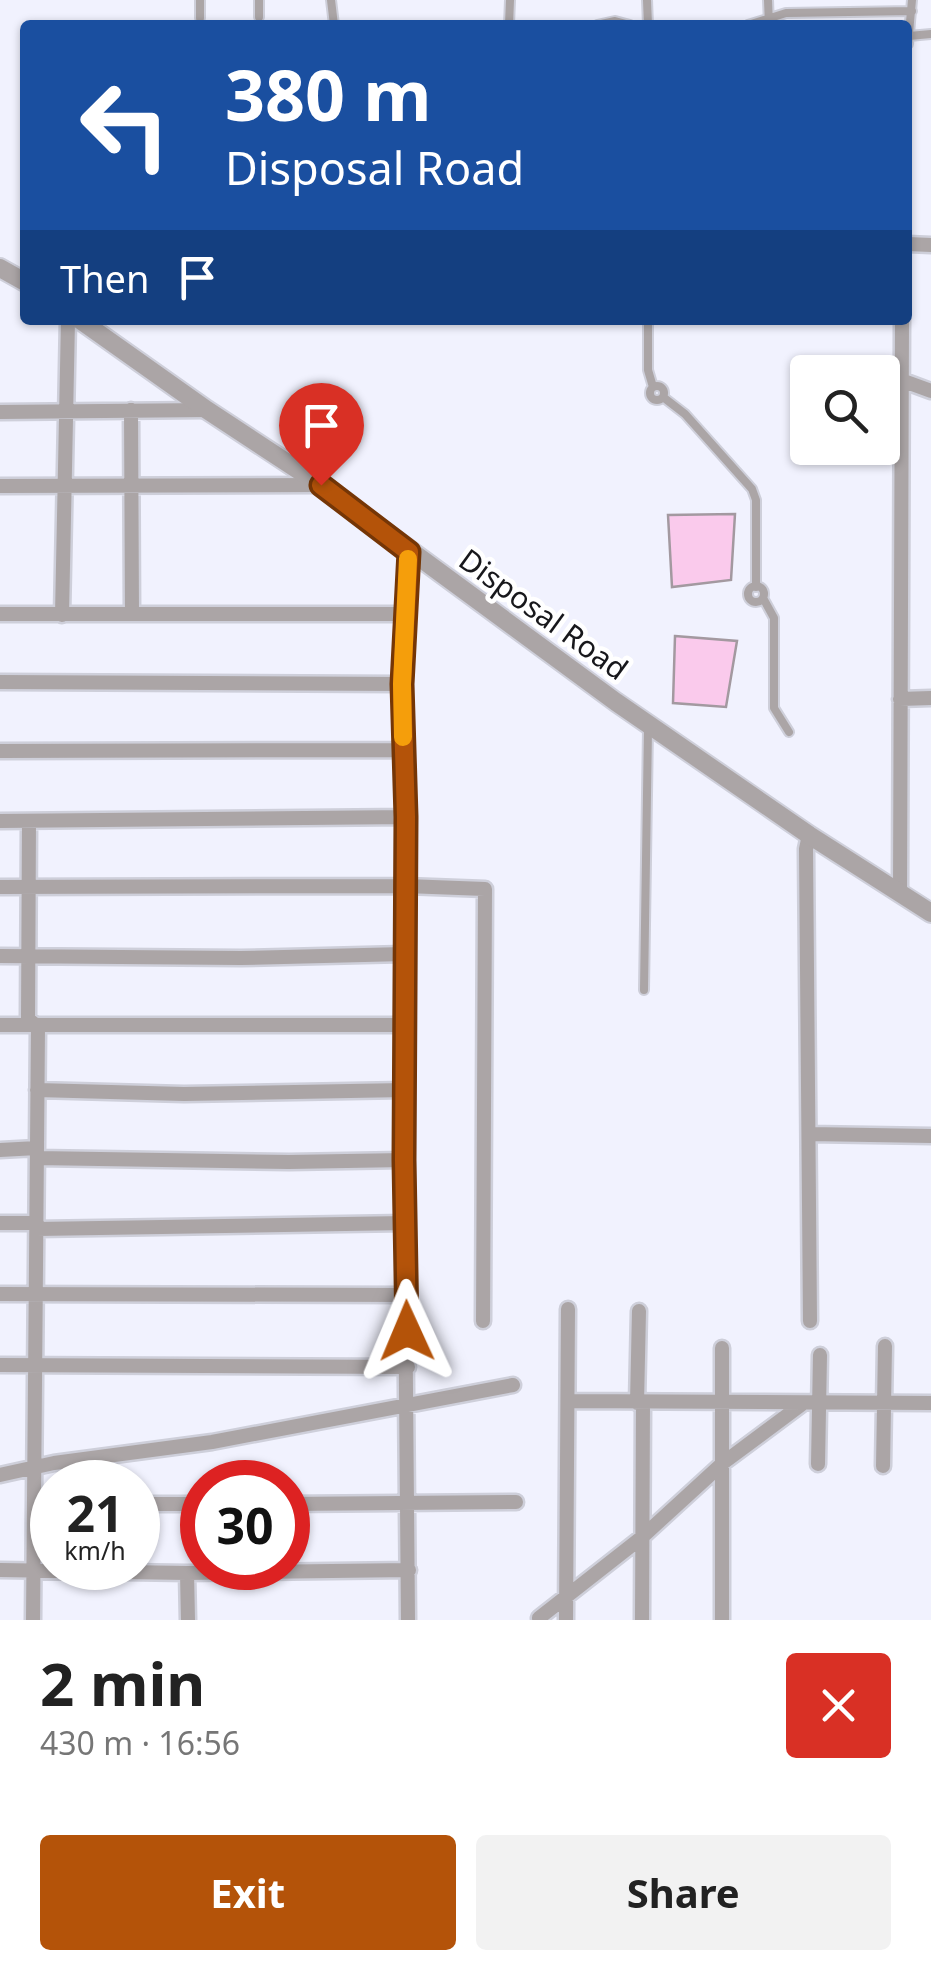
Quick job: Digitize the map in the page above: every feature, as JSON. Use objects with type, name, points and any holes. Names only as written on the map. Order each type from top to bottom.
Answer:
[{"type":"street","points":[[62,615],[68,325]]},
{"type":"street","name":"Disposal Road","points":[[87,325],[321,485],[616,702],[931,913]]},
{"type":"street","points":[[900,893],[902,325]]},
{"type":"street","points":[[901,380],[931,391]]},
{"type":"street","points":[[132,410],[132,614]]},
{"type":"street","points":[[0,412],[206,410]]},
{"type":"street","points":[[0,486],[321,485]]},
{"type":"street","points":[[408,1620],[406,817],[402,684],[409,552]]},
{"type":"street","points":[[0,614],[405,614]]},
{"type":"street","points":[[0,682],[402,684]]},
{"type":"street","points":[[900,699],[931,698]]},
{"type":"street","points":[[0,751],[404,750]]},
{"type":"street","points":[[0,820],[406,817]]},
{"type":"street","points":[[29,821],[28,1019],[38,1028],[35,1460]]},
{"type":"street","points":[[809,834],[806,849],[810,1321]]},
{"type":"street","points":[[0,887],[480,888],[486,894],[484,1321]]},
{"type":"street","points":[[0,956],[241,958],[404,954]]},
{"type":"street","points":[[0,1025],[405,1026]]},
{"type":"street","points":[[38,1090],[165,1094],[404,1090]]},
{"type":"street","points":[[810,1134],[931,1136]]},
{"type":"street","points":[[0,1150],[288,1162],[404,1160]]},
{"type":"street","points":[[0,1223],[405,1223]]},
{"type":"street","points":[[0,1294],[406,1295]]},
{"type":"street","points":[[566,1620],[568,1309]]},
{"type":"street","points":[[638,1311],[642,1620]]},
{"type":"street","points":[[883,1466],[885,1346]]},
{"type":"street","points":[[722,1348],[722,1620]]},
{"type":"street","points":[[818,1464],[820,1354]]},
{"type":"street","points":[[0,1365],[408,1368]]},
{"type":"street","points":[[85,1460],[212,1442],[513,1385]]},
{"type":"street","points":[[568,1401],[931,1403]]},
{"type":"street","points":[[539,1618],[641,1538],[722,1463],[802,1404]]},
{"type":"street","points":[[0,1474],[30,1468]]},
{"type":"street","points":[[310,1504],[516,1502]]},
{"type":"street","points":[[0,1570],[30,1570]]},
{"type":"street","points":[[310,1571],[409,1570]]},
{"type":"street","points":[[32,1590],[32,1620]]},
{"type":"street","points":[[187,1590],[188,1620]]},
{"type":"lane","points":[[200,0],[200,18]]},
{"type":"lane","points":[[259,0],[259,17]]},
{"type":"lane","points":[[911,20],[912,0]]},
{"type":"lane","points":[[772,20],[786,13],[912,11]]},
{"type":"lane","points":[[648,325],[652,398],[663,397],[686,414],[752,490],[756,500],[756,587],[762,589],[774,618],[774,708],[790,732]]},
{"type":"lane","points":[[644,990],[648,724]]},
{"type":"building","points":[[735,514],[731,580],[672,587],[668,515]]},
{"type":"building","points":[[675,636],[737,641],[726,707],[673,703]]},
{"type":"slow traffic","points":[[403,737],[408,559]]},
{"type":"route","points":[[321,485],[409,552],[402,684],[407,1331]]}]
